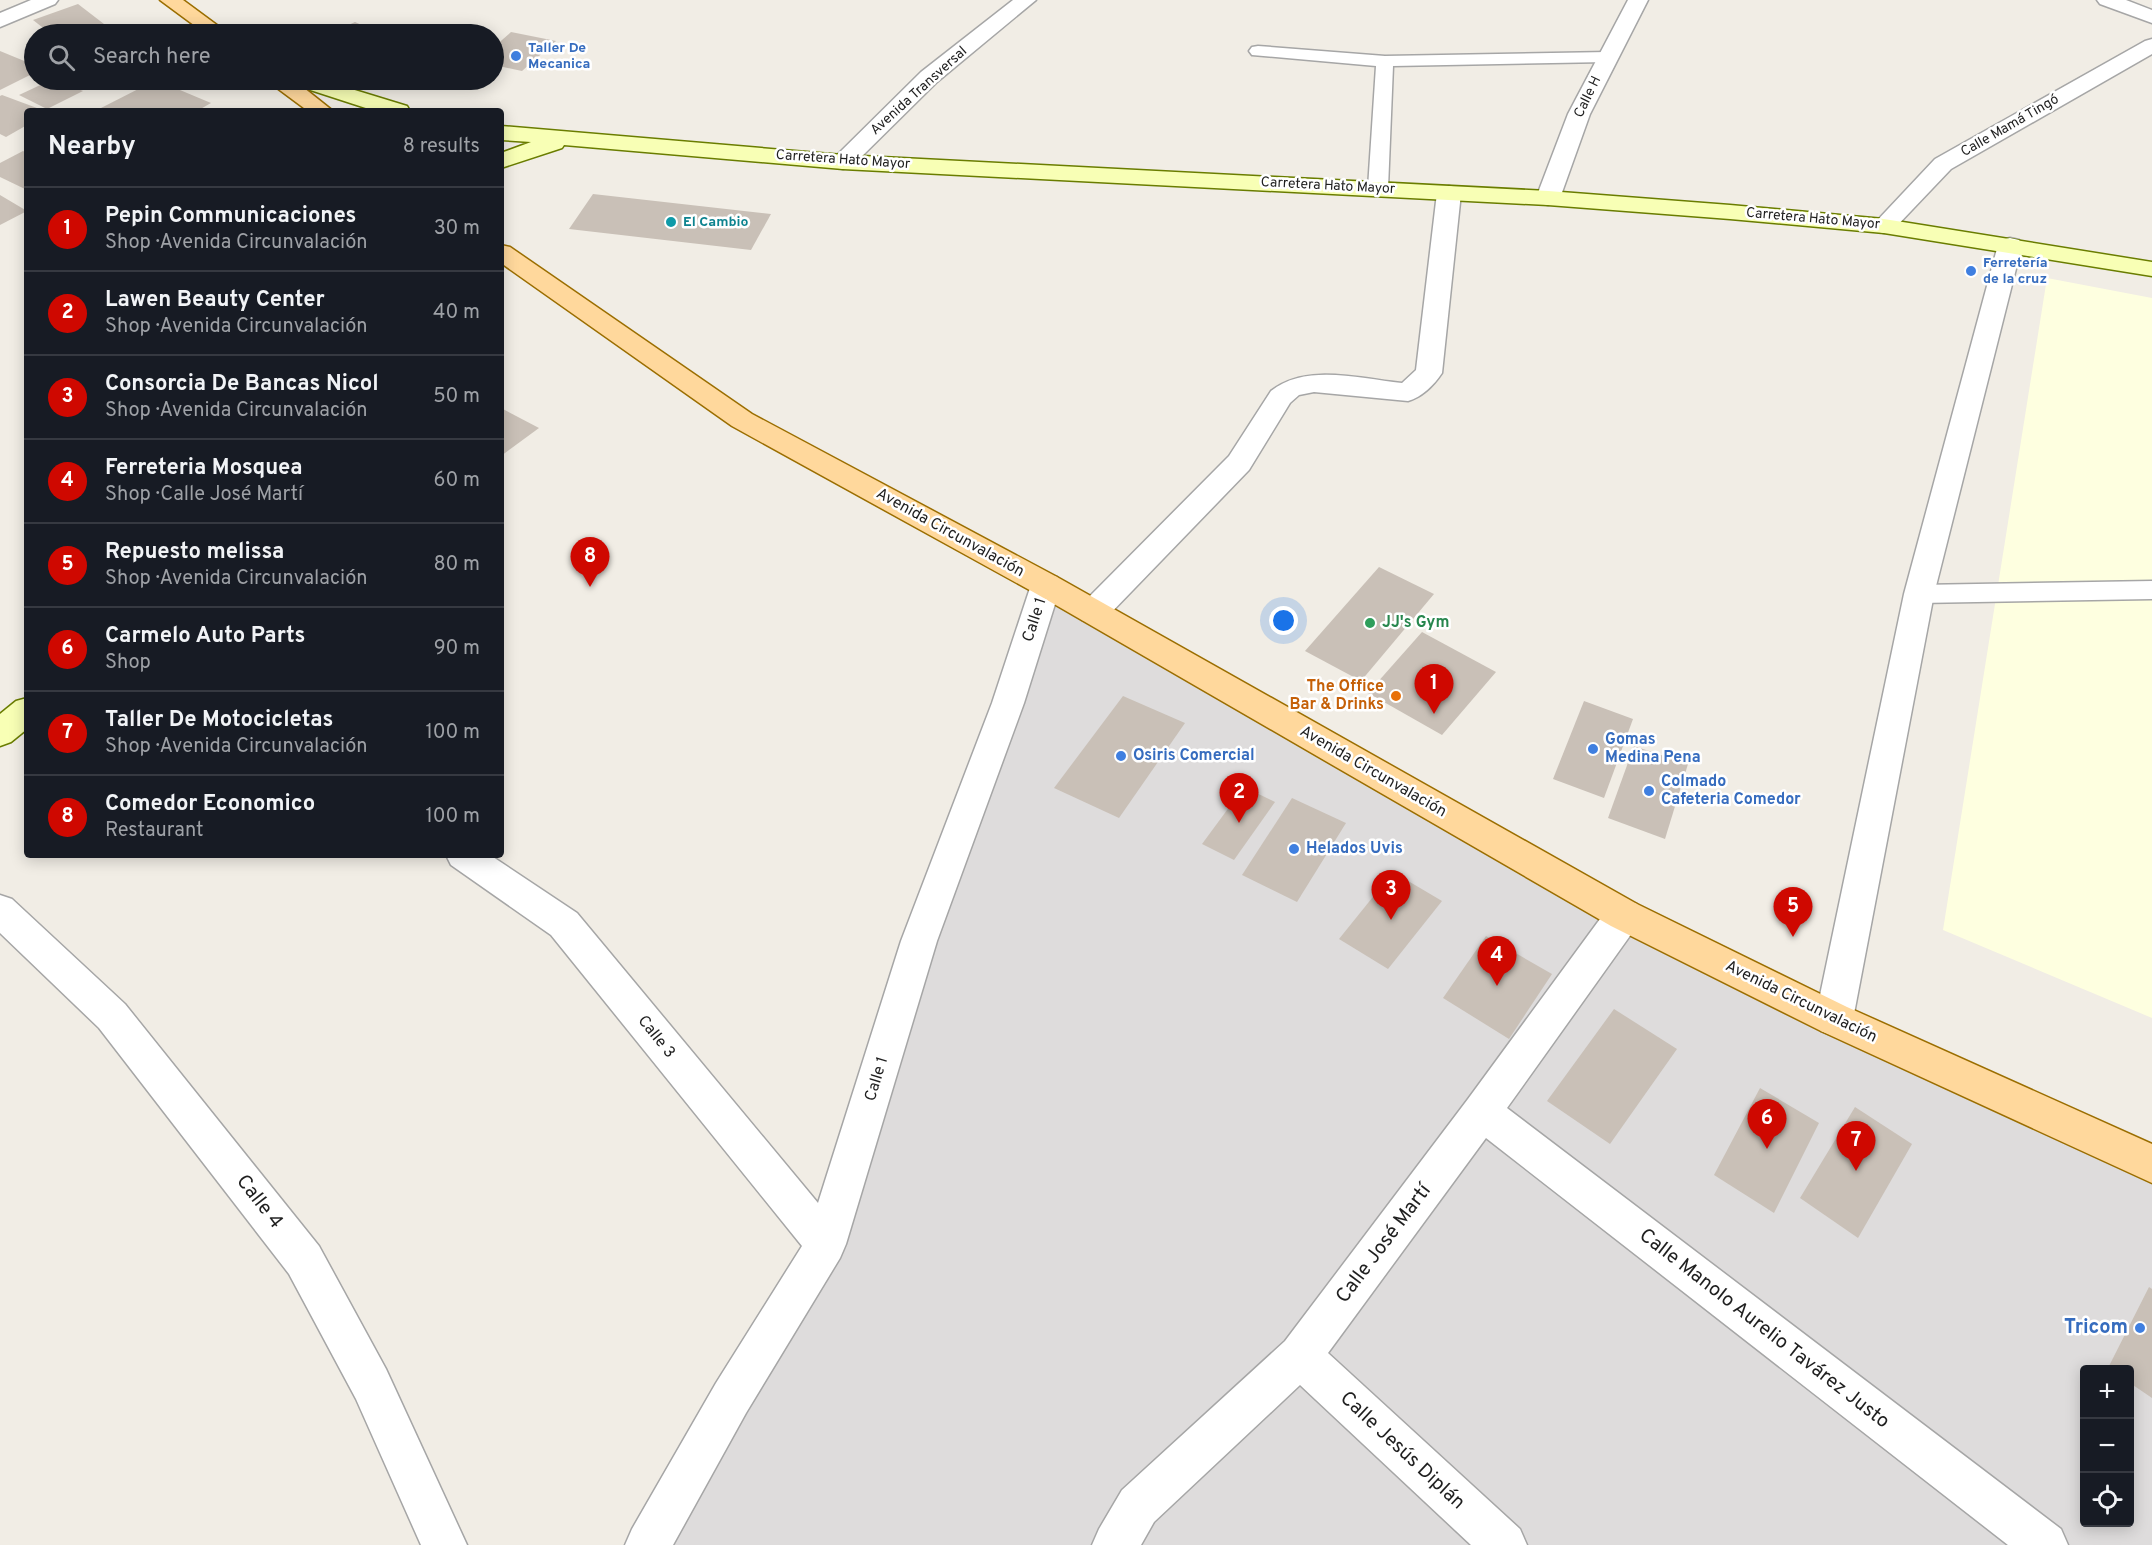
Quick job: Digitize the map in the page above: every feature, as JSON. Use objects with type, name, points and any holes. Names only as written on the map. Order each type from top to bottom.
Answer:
[{"type":"main road","points":[[170,0],[205,24]]},
{"type":"main road","points":[[294,90],[318,108]]},
{"type":"main road","name":"Avenida Circunvalación","points":[[504,257],[514,272],[742,420],[1046,585],[1624,915],[1834,1019],[2152,1164]]},
{"type":"street","points":[[0,21],[48,0]]},
{"type":"street","name":"Calle H","points":[[1548,198],[1579,114],[1638,0]]},
{"type":"street","points":[[2107,0],[2152,17]]},
{"type":"street","name":"Avenida Transversal","points":[[843,162],[929,77],[1020,1]]},
{"type":"street","name":"Calle Mamá Tingó","points":[[1884,226],[1943,164],[2152,45]]},
{"type":"street","points":[[330,90],[389,108]]},
{"type":"street","name":"Carretera Hato Mayor","points":[[504,133],[843,162],[1548,198],[1884,226],[2152,269]]},
{"type":"street","points":[[504,160],[524,151],[576,138]]},
{"type":"street","points":[[1093,612],[1239,463],[1280,397],[1290,389],[1314,383],[1408,392],[1429,373],[1449,193]]},
{"type":"street","points":[[1834,1019],[1919,594],[2010,246]]},
{"type":"street","name":"Calle 1","points":[[648,1545],[731,1398],[826,1244],[919,941],[1008,703],[1046,585]]},
{"type":"street","points":[[0,733],[24,713]]},
{"type":"street","name":"Calle 3","points":[[467,858],[564,924],[826,1244]]},
{"type":"street","name":"Calle 4","points":[[0,910],[111,1016],[304,1260],[371,1384],[444,1545]]},
{"type":"street","name":"Calle José Martí","points":[[1114,1545],[1138,1506],[1300,1356],[1482,1112],[1624,915]]},
{"type":"street","name":"Calle Manolo Aurelio Tavárez Justo","points":[[1482,1112],[2045,1545]]},
{"type":"street","name":"Calle Jesús Diplán","points":[[1300,1356],[1504,1545]]},
{"type":"lane","points":[[1258,51],[1385,61],[1608,57]]},
{"type":"lane","points":[[1378,188],[1385,61]]},
{"type":"lane","points":[[1919,594],[2152,590]]},
{"type":"shaded area","points":[[2047,278],[2152,298],[2152,1018],[1943,930]]},
{"type":"shaded area","points":[[1046,585],[1624,915],[2152,1164],[2152,1545],[643,1545],[826,1244]]},
{"type":"building","points":[[78,4],[104,24],[38,24],[33,20]]},
{"type":"building","name":"Taller De Mecanica","points":[[511,32],[556,41],[522,71],[504,67],[504,38]]},
{"type":"building","points":[[0,51],[24,61],[24,78],[0,90]]},
{"type":"building","points":[[30,90],[83,91],[49,108],[19,95]]},
{"type":"building","points":[[136,90],[180,90],[211,103],[202,108],[101,108]]},
{"type":"building","points":[[0,96],[37,108],[24,108],[24,127],[6,137],[0,134]]},
{"type":"building","points":[[24,152],[24,189],[0,177],[0,163]]},
{"type":"building","name":"El Cambio","points":[[593,194],[771,214],[751,250],[569,229]]},
{"type":"building","points":[[0,195],[24,209],[24,213],[0,225]]},
{"type":"building","points":[[504,410],[539,428],[504,454]]},
{"type":"building","name":"JJ's Gym","points":[[1379,567],[1434,594],[1361,681],[1305,651]]},
{"type":"building","points":[[1422,632],[1496,672],[1442,735],[1368,693]]},
{"type":"building","name":"Osiris Comercial","points":[[1123,696],[1185,723],[1119,818],[1054,788]]},
{"type":"building","name":"Gomas Medina Pena","points":[[1584,701],[1633,719],[1604,798],[1553,779]]},
{"type":"building","name":"Colmado Cafeteria Comedor","points":[[1634,746],[1688,764],[1665,839],[1608,818]]},
{"type":"building","points":[[1244,787],[1275,802],[1234,860],[1202,844]]},
{"type":"building","name":"Helados Uvis","points":[[1292,798],[1346,823],[1297,902],[1242,875]]},
{"type":"building","points":[[1393,872],[1442,901],[1388,969],[1339,939]]},
{"type":"building","points":[[1486,936],[1552,974],[1509,1039],[1443,998]]},
{"type":"building","points":[[1614,1009],[1677,1049],[1610,1144],[1547,1101]]},
{"type":"building","points":[[1760,1088],[1819,1123],[1774,1213],[1714,1175]]},
{"type":"building","points":[[1855,1107],[1912,1144],[1858,1238],[1800,1198]]},
{"type":"building","name":"Tricom","points":[[2149,1287],[2152,1289],[2152,1398],[2134,1386],[2134,1365],[2110,1365]]},
{"type":"place","name":"Taller De Mecanica","points":[[516,56]]},
{"type":"place","name":"El Cambio","points":[[671,222]]},
{"type":"place","name":"Ferretería de la cruz","points":[[1971,271]]},
{"type":"place","name":"Comedor Economico","points":[[590,587]]},
{"type":"place","name":"JJ's Gym","points":[[1370,623]]},
{"type":"place","name":"The Office Bar & Drinks","points":[[1396,696]]},
{"type":"place","name":"Pepin Communicaciones","points":[[1434,714]]},
{"type":"place","name":"Gomas Medina Pena","points":[[1593,749]]},
{"type":"place","name":"Osiris Comercial","points":[[1121,756]]},
{"type":"place","name":"Colmado Cafeteria Comedor","points":[[1649,791]]},
{"type":"place","name":"Lawen Beauty Center","points":[[1239,823]]},
{"type":"place","name":"Helados Uvis","points":[[1294,849]]},
{"type":"place","name":"Consorcia De Bancas Nicol","points":[[1391,920]]},
{"type":"place","name":"Repuesto melissa","points":[[1793,937]]},
{"type":"place","name":"Ferreteria Mosquea","points":[[1497,986]]},
{"type":"place","name":"Carmelo Auto Parts","points":[[1767,1149]]},
{"type":"place","name":"Taller De Motocicletas","points":[[1856,1171]]},
{"type":"place","name":"Tricom","points":[[2140,1328]]}]
